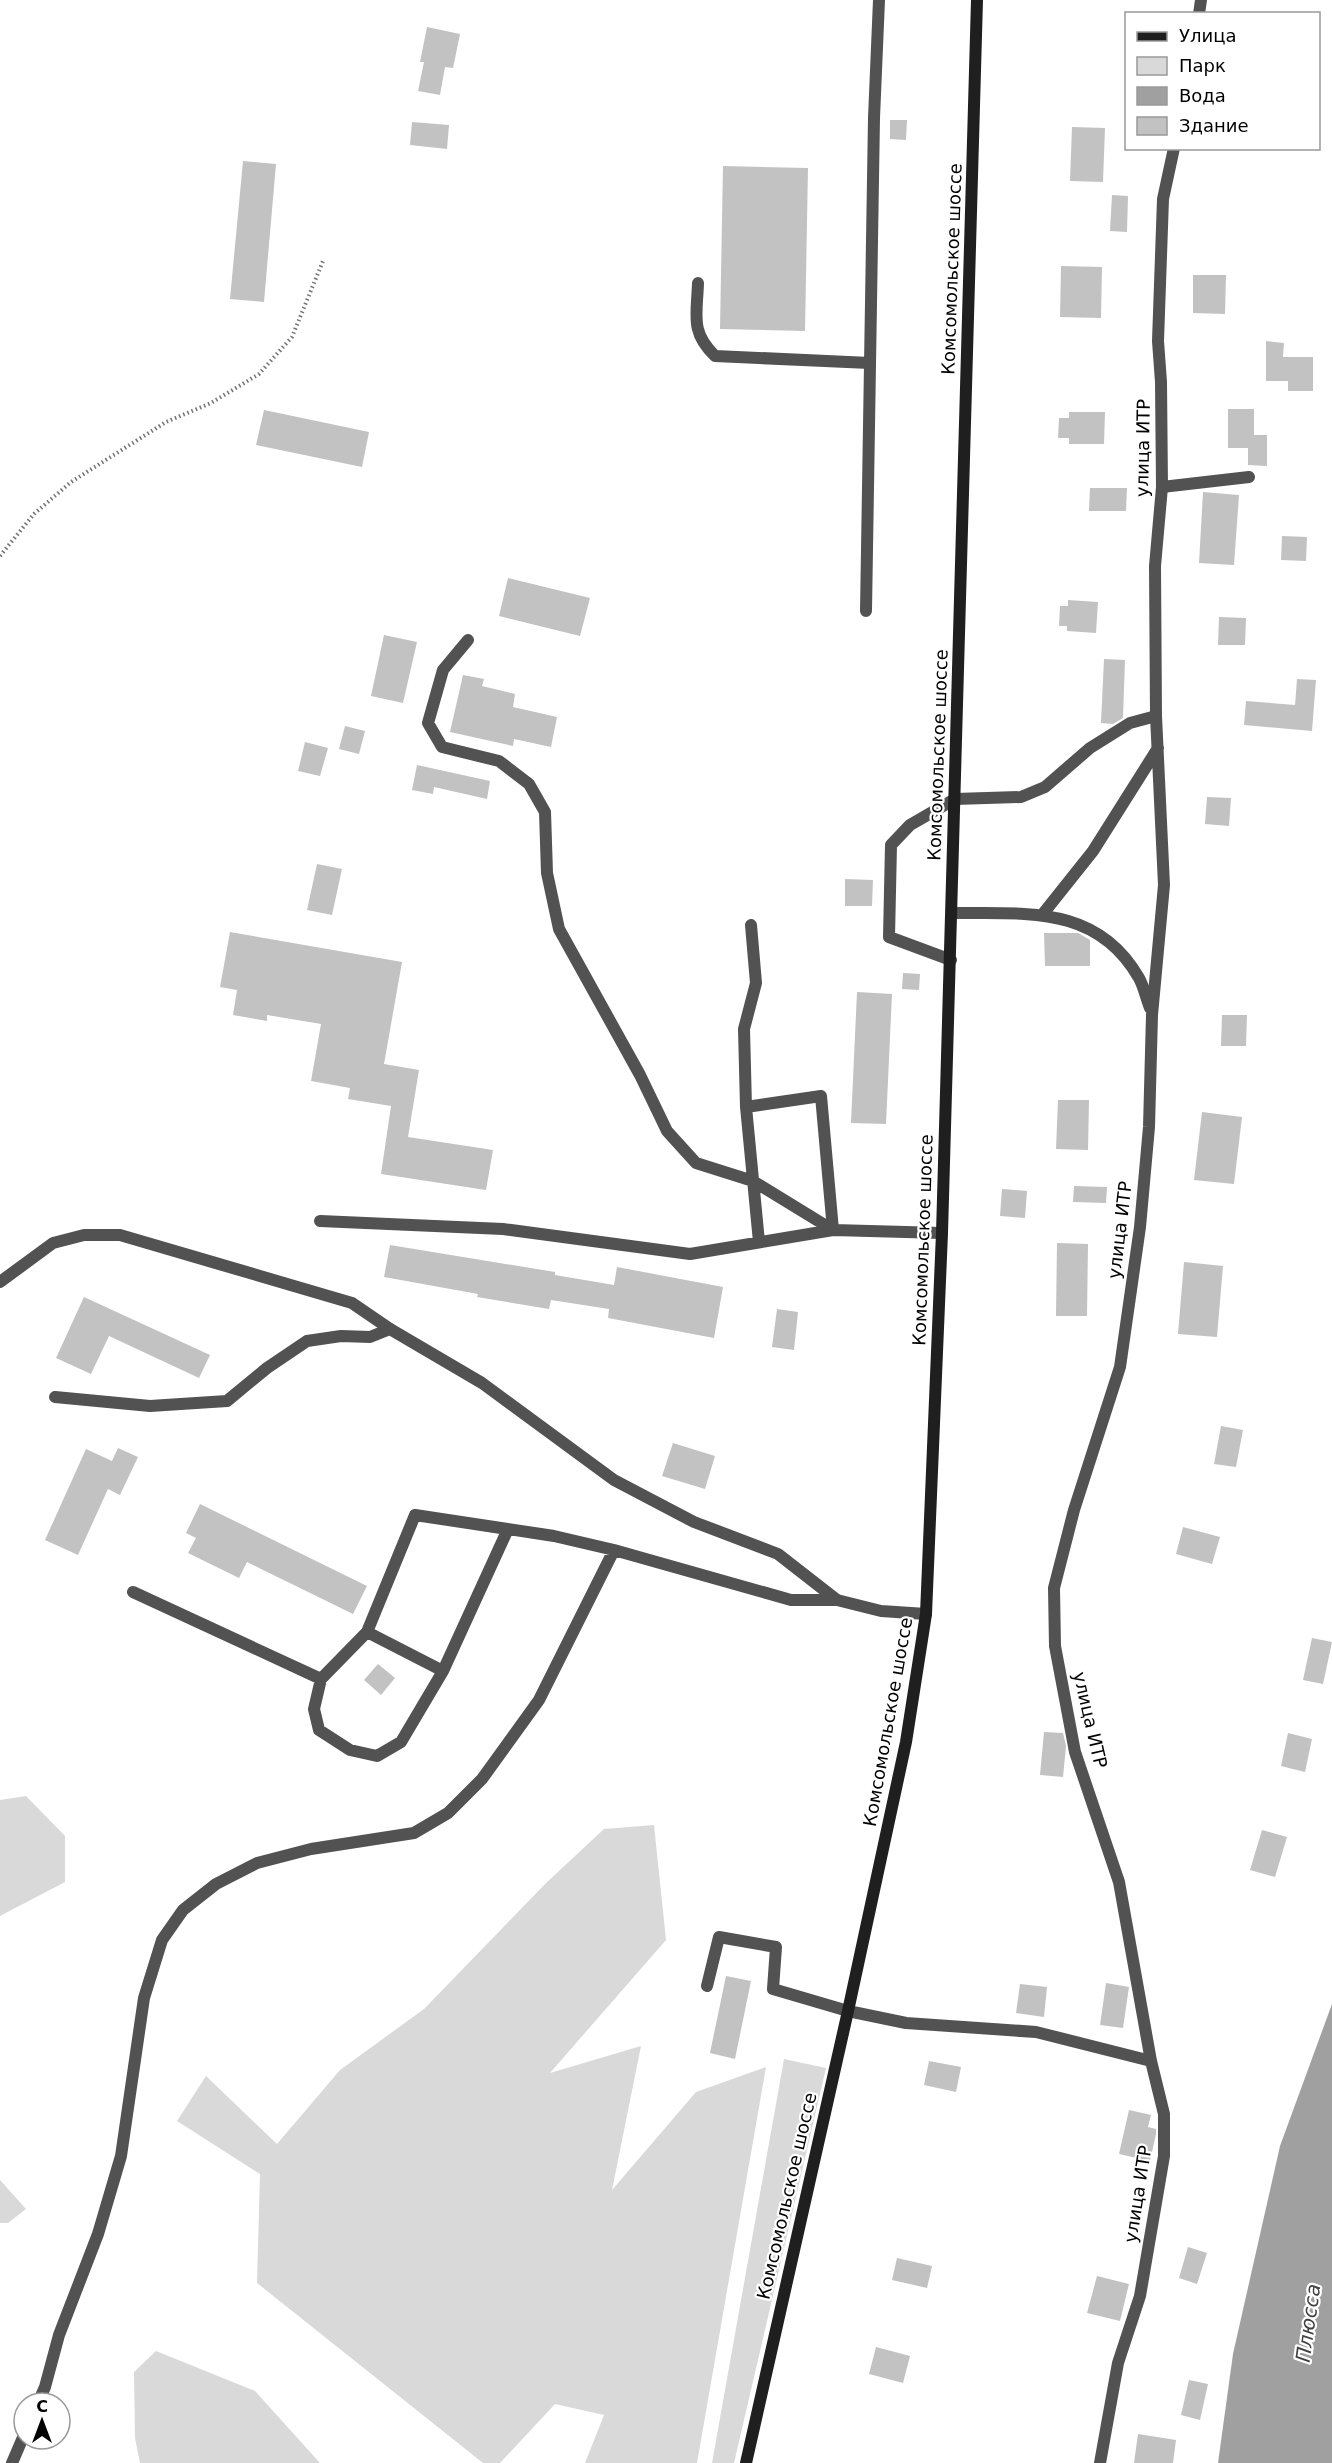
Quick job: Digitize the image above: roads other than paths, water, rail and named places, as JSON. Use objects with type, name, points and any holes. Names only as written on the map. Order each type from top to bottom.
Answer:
[{"type":"main road","name":"Комсомольское шоссе","points":[[746,2463],[906,1742],[926,1614],[951,960],[977,0]]},
{"type":"street","points":[[866,611],[874,117],[879,0]]},
{"type":"street","name":"улица ИТР","points":[[1100,2463],[1118,2363],[1140,2296],[1164,2156],[1164,2114],[1151,2061],[1119,1882],[1075,1752],[1055,1646],[1054,1588],[1074,1509],[1120,1367],[1140,1227],[1149,1127],[1152,1015],[1164,885],[1156,716],[1155,566],[1162,488],[1161,382],[1158,341],[1163,200],[1174,150]]},
{"type":"street","points":[[698,283],[697,331],[702,344],[715,356],[870,363]]},
{"type":"street","points":[[1162,488],[1249,477]]},
{"type":"street","points":[[468,640],[443,670],[428,723],[442,747],[499,761],[529,784],[545,812],[547,873],[559,929],[640,1076],[667,1131],[696,1163],[753,1181],[833,1230]]},
{"type":"street","points":[[951,960],[889,937],[891,845],[910,825],[955,799],[1021,797],[1045,787],[1090,748],[1131,723],[1156,716]]},
{"type":"street","points":[[1039,914],[1093,851],[1158,748]]},
{"type":"street","name":"улица ИТР","points":[[952,913],[1039,914],[1071,920],[1095,930],[1120,950],[1140,979],[1152,1015]]},
{"type":"street","points":[[751,925],[756,983],[744,1029],[746,1107],[759,1242]]},
{"type":"street","points":[[746,1107],[821,1096],[833,1230]]},
{"type":"street","points":[[320,1221],[503,1229],[690,1254],[833,1230],[942,1233]]},
{"type":"street","points":[[0,1281],[53,1243],[84,1235],[120,1235],[352,1303],[390,1329],[482,1383],[614,1480],[694,1522],[778,1554],[837,1600]]},
{"type":"street","points":[[55,1397],[150,1406],[227,1401],[267,1368],[308,1341],[341,1336],[370,1337],[390,1329]]},
{"type":"street","points":[[508,1529],[443,1671],[401,1742],[376,1756],[350,1750],[319,1730],[314,1709],[321,1679],[367,1632],[415,1515],[508,1529],[554,1536],[614,1550],[791,1600],[837,1600],[881,1611],[926,1614]]},
{"type":"street","points":[[43,2391],[59,2335],[98,2234],[121,2156],[144,1998],[162,1940],[183,1910],[216,1884],[257,1863],[311,1849],[414,1833],[448,1813],[482,1779],[539,1700],[614,1550]]},
{"type":"street","points":[[133,1592],[321,1679]]},
{"type":"street","points":[[367,1632],[443,1671]]},
{"type":"street","points":[[707,1986],[719,1937],[776,1947],[773,1989],[848,2011],[906,2024],[1036,2032],[1151,2061]]},
{"type":"water","name":"Плюсса","points":[[1332,2004],[1332,2463],[1218,2463],[1233,2354],[1280,2146]]}]
